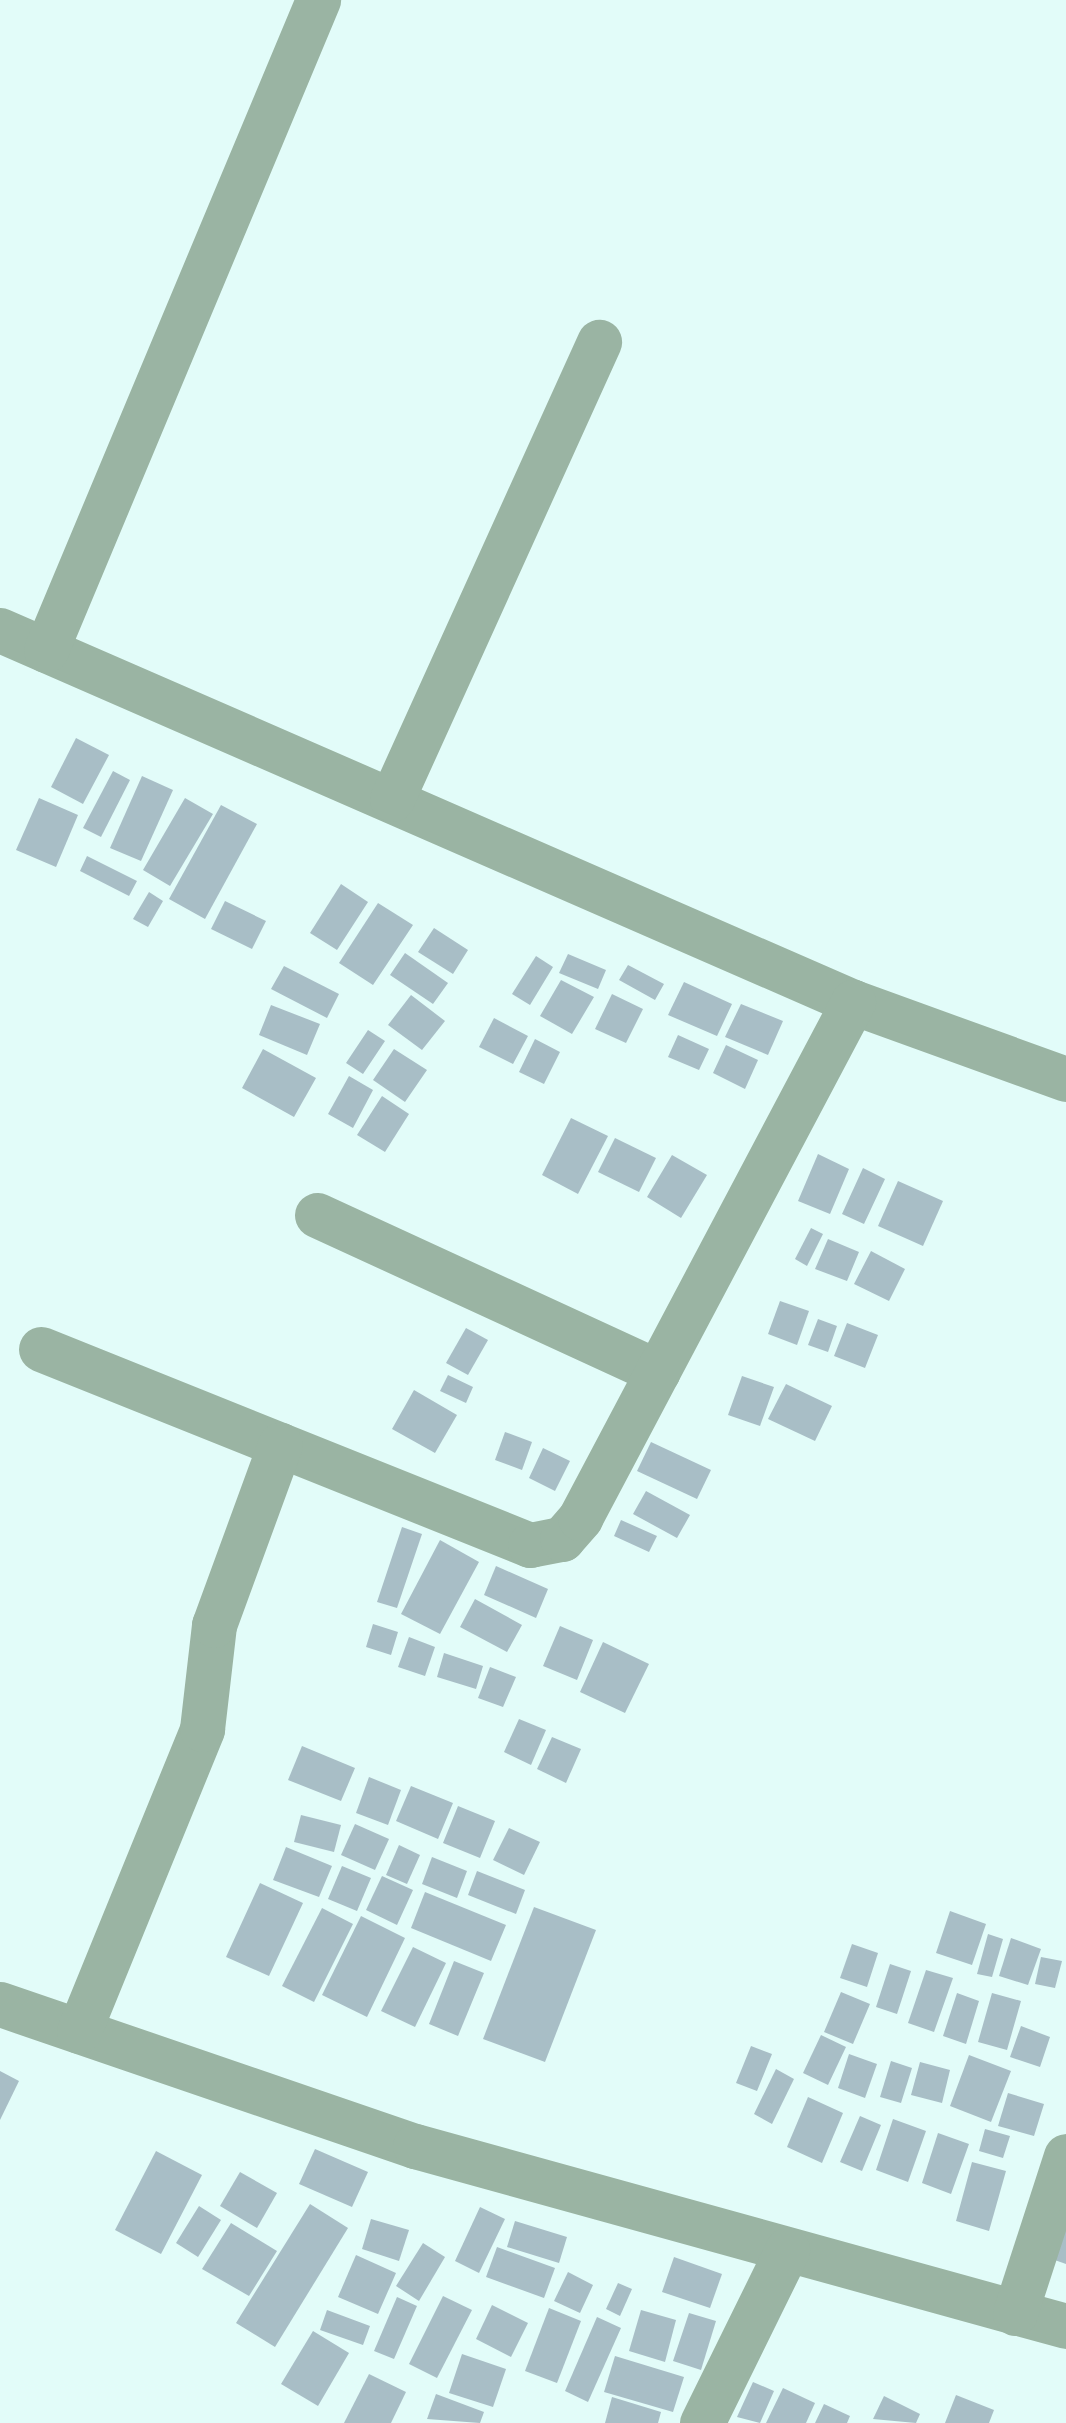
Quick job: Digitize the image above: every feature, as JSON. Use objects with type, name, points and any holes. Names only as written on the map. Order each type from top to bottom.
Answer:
[{"type":"street","points":[[46,650],[318,0]]},
{"type":"street","points":[[392,799],[598,342]]},
{"type":"street","points":[[0,630],[853,1002],[1066,1079]]},
{"type":"street","points":[[40,1349],[530,1545],[562,1539],[580,1519],[853,1002]]},
{"type":"street","points":[[317,1216],[658,1372]]},
{"type":"street","points":[[79,2031],[202,1729],[214,1625],[280,1445]]},
{"type":"street","points":[[0,2004],[415,2146],[1066,2326]]},
{"type":"street","points":[[1015,2313],[1066,2156]]},
{"type":"street","points":[[702,2423],[787,2250]]},
{"type":"building","points":[[76,738],[109,755],[83,804],[51,787]]},
{"type":"building","points":[[113,771],[130,780],[101,837],[83,828]]},
{"type":"building","points":[[142,776],[173,790],[141,861],[110,848]]},
{"type":"building","points":[[39,798],[78,815],[56,867],[16,850]]},
{"type":"building","points":[[185,798],[213,814],[170,886],[143,870]]},
{"type":"building","points":[[221,805],[257,824],[205,919],[169,899]]},
{"type":"building","points":[[87,856],[137,881],[129,896],[80,871]]},
{"type":"building","points":[[341,884],[368,902],[337,950],[310,933]]},
{"type":"building","points":[[149,892],[163,901],[148,927],[133,919]]},
{"type":"building","points":[[225,901],[266,921],[252,949],[211,929]]},
{"type":"building","points":[[378,903],[413,925],[373,985],[339,963]]},
{"type":"building","points":[[434,928],[468,950],[453,974],[418,952]]},
{"type":"building","points":[[405,953],[448,983],[433,1004],[390,975]]},
{"type":"building","points":[[568,954],[606,970],[598,989],[559,973]]},
{"type":"building","points":[[536,956],[553,967],[530,1005],[512,994]]},
{"type":"building","points":[[628,965],[664,984],[655,1000],[619,980]]},
{"type":"building","points":[[284,966],[339,994],[327,1018],[271,989]]},
{"type":"building","points":[[561,980],[594,997],[572,1034],[540,1016]]},
{"type":"building","points":[[684,982],[732,1004],[717,1036],[668,1015]]},
{"type":"building","points":[[612,994],[643,1009],[626,1043],[595,1029]]},
{"type":"building","points":[[411,995],[445,1021],[422,1050],[388,1025]]},
{"type":"building","points":[[741,1004],[783,1021],[768,1055],[725,1037]]},
{"type":"building","points":[[271,1005],[320,1024],[307,1055],[259,1035]]},
{"type":"building","points":[[494,1018],[528,1036],[513,1064],[479,1047]]},
{"type":"building","points":[[368,1030],[385,1041],[363,1074],[346,1063]]},
{"type":"building","points":[[678,1035],[709,1049],[699,1070],[668,1057]]},
{"type":"building","points":[[535,1039],[560,1052],[544,1084],[519,1072]]},
{"type":"building","points":[[726,1045],[758,1060],[745,1089],[713,1073]]},
{"type":"building","points":[[263,1049],[316,1078],[294,1117],[242,1088]]},
{"type":"building","points":[[394,1049],[427,1070],[405,1102],[373,1080]]},
{"type":"building","points":[[349,1076],[373,1090],[353,1128],[328,1114]]},
{"type":"building","points":[[382,1096],[409,1114],[385,1152],[357,1135]]},
{"type":"building","points":[[571,1118],[608,1136],[578,1194],[542,1175]]},
{"type":"building","points":[[615,1138],[656,1158],[639,1192],[598,1172]]},
{"type":"building","points":[[818,1154],[849,1169],[830,1214],[798,1201]]},
{"type":"building","points":[[672,1155],[707,1175],[681,1218],[647,1197]]},
{"type":"building","points":[[863,1168],[885,1179],[864,1224],[842,1214]]},
{"type":"building","points":[[898,1181],[943,1201],[923,1246],[878,1226]]},
{"type":"building","points":[[811,1228],[823,1234],[807,1266],[795,1259]]},
{"type":"building","points":[[828,1239],[859,1252],[847,1281],[815,1269]]},
{"type":"building","points":[[871,1251],[905,1269],[889,1301],[854,1284]]},
{"type":"building","points":[[780,1301],[809,1311],[797,1345],[768,1334]]},
{"type":"building","points":[[818,1319],[837,1326],[828,1352],[808,1345]]},
{"type":"building","points":[[847,1323],[878,1335],[865,1368],[834,1356]]},
{"type":"building","points":[[466,1328],[488,1340],[468,1375],[446,1363]]},
{"type":"building","points":[[448,1375],[473,1387],[466,1403],[440,1391]]},
{"type":"building","points":[[742,1376],[774,1387],[760,1426],[728,1415]]},
{"type":"building","points":[[786,1384],[832,1406],[815,1441],[768,1419]]},
{"type":"building","points":[[414,1390],[457,1415],[435,1453],[392,1429]]},
{"type":"building","points":[[505,1432],[532,1442],[522,1470],[495,1460]]},
{"type":"building","points":[[651,1442],[711,1470],[697,1499],[637,1471]]},
{"type":"building","points":[[543,1448],[570,1461],[555,1491],[529,1478]]},
{"type":"building","points":[[646,1491],[690,1515],[677,1538],[633,1514]]},
{"type":"building","points":[[621,1520],[657,1536],[649,1552],[614,1536]]},
{"type":"building","points":[[402,1527],[422,1534],[397,1608],[377,1602]]},
{"type":"building","points":[[440,1540],[479,1562],[440,1634],[401,1614]]},
{"type":"building","points":[[496,1566],[548,1589],[536,1618],[484,1595]]},
{"type":"building","points":[[475,1599],[522,1625],[507,1652],[460,1627]]},
{"type":"building","points":[[373,1624],[398,1632],[391,1655],[366,1647]]},
{"type":"building","points":[[560,1626],[593,1640],[577,1680],[543,1666]]},
{"type":"building","points":[[409,1637],[435,1647],[425,1676],[398,1667]]},
{"type":"building","points":[[603,1642],[649,1664],[625,1713],[580,1692]]},
{"type":"building","points":[[444,1653],[483,1666],[476,1689],[437,1677]]},
{"type":"building","points":[[490,1667],[516,1677],[503,1707],[478,1698]]},
{"type":"building","points":[[519,1719],[546,1730],[531,1765],[504,1752]]},
{"type":"building","points":[[552,1737],[581,1749],[566,1783],[537,1769]]},
{"type":"building","points":[[302,1746],[355,1768],[341,1801],[288,1780]]},
{"type":"building","points":[[369,1777],[401,1790],[388,1825],[356,1813]]},
{"type":"building","points":[[411,1786],[453,1803],[438,1839],[396,1821]]},
{"type":"building","points":[[458,1806],[495,1821],[480,1858],[443,1843]]},
{"type":"building","points":[[301,1815],[341,1825],[334,1852],[294,1842]]},
{"type":"building","points":[[355,1824],[389,1839],[375,1870],[341,1855]]},
{"type":"building","points":[[509,1828],[540,1842],[524,1875],[493,1860]]},
{"type":"building","points":[[399,1845],[420,1855],[407,1884],[386,1875]]},
{"type":"building","points":[[286,1847],[332,1866],[319,1897],[273,1880]]},
{"type":"building","points":[[432,1857],[467,1871],[457,1898],[422,1884]]},
{"type":"building","points":[[342,1866],[371,1878],[357,1911],[328,1899]]},
{"type":"building","points":[[477,1871],[525,1890],[516,1914],[468,1895]]},
{"type":"building","points":[[382,1876],[413,1890],[397,1925],[366,1910]]},
{"type":"building","points":[[260,1883],[303,1903],[269,1976],[226,1957]]},
{"type":"building","points":[[425,1892],[506,1925],[491,1961],[411,1928]]},
{"type":"building","points":[[534,1907],[596,1930],[545,2062],[483,2039]]},
{"type":"building","points":[[322,1908],[353,1924],[314,2002],[282,1986]]},
{"type":"building","points":[[950,1911],[986,1924],[972,1965],[936,1953]]},
{"type":"building","points":[[361,1916],[405,1938],[367,2017],[322,1995]]},
{"type":"building","points":[[988,1934],[1003,1939],[992,1977],[977,1974]]},
{"type":"building","points":[[1011,1938],[1041,1949],[1028,1985],[999,1976]]},
{"type":"building","points":[[852,1944],[878,1953],[867,1987],[840,1978]]},
{"type":"building","points":[[413,1947],[446,1963],[415,2027],[381,2011]]},
{"type":"building","points":[[1041,1957],[1062,1961],[1055,1988],[1035,1984]]},
{"type":"building","points":[[454,1961],[484,1973],[458,2036],[429,2024]]},
{"type":"building","points":[[890,1964],[911,1971],[897,2014],[876,2007]]},
{"type":"building","points":[[926,1970],[953,1978],[934,2032],[908,2023]]},
{"type":"building","points":[[841,1992],[870,2004],[853,2044],[824,2032]]},
{"type":"building","points":[[957,1993],[979,2001],[966,2044],[943,2036]]},
{"type":"building","points":[[992,1993],[1021,2001],[1007,2050],[978,2042]]},
{"type":"building","points":[[1021,2026],[1050,2037],[1040,2067],[1010,2057]]},
{"type":"building","points":[[821,2035],[846,2047],[828,2085],[803,2073]]},
{"type":"building","points":[[751,2046],[772,2054],[757,2091],[736,2083]]},
{"type":"building","points":[[849,2054],[877,2064],[865,2098],[838,2088]]},
{"type":"building","points":[[969,2055],[1011,2071],[991,2122],[950,2106]]},
{"type":"building","points":[[891,2061],[912,2068],[901,2103],[880,2097]]},
{"type":"building","points":[[920,2062],[950,2070],[942,2103],[911,2095]]},
{"type":"building","points":[[776,2069],[794,2079],[772,2124],[754,2114]]},
{"type":"building","points":[[0,2071],[19,2081],[0,2120]]},
{"type":"building","points":[[1008,2093],[1044,2104],[1034,2136],[998,2126]]},
{"type":"building","points":[[808,2097],[843,2113],[822,2163],[787,2147]]},
{"type":"building","points":[[860,2116],[881,2125],[862,2171],[840,2162]]},
{"type":"building","points":[[893,2119],[926,2131],[908,2182],[876,2170]]},
{"type":"building","points":[[985,2129],[1010,2136],[1003,2158],[979,2151]]},
{"type":"building","points":[[938,2133],[969,2144],[951,2194],[922,2183]]},
{"type":"building","points":[[315,2149],[368,2172],[352,2207],[299,2184]]},
{"type":"building","points":[[156,2151],[202,2175],[161,2254],[115,2230]]},
{"type":"building","points":[[972,2162],[1006,2171],[989,2231],[956,2221]]},
{"type":"building","points":[[240,2172],[277,2193],[257,2228],[220,2206]]},
{"type":"building","points":[[310,2204],[348,2228],[275,2347],[236,2323]]},
{"type":"building","points":[[199,2206],[221,2220],[198,2257],[176,2243]]},
{"type":"building","points":[[480,2207],[505,2219],[479,2273],[455,2261]]},
{"type":"building","points":[[1066,2213],[1066,2264],[1049,2258]]},
{"type":"building","points":[[371,2219],[409,2230],[399,2261],[362,2249]]},
{"type":"building","points":[[515,2221],[567,2237],[559,2263],[507,2247]]},
{"type":"building","points":[[231,2223],[277,2251],[249,2296],[202,2269]]},
{"type":"building","points":[[423,2243],[445,2257],[419,2301],[396,2286]]},
{"type":"building","points":[[497,2247],[555,2268],[544,2298],[486,2277]]},
{"type":"building","points":[[356,2255],[396,2273],[378,2314],[338,2297]]},
{"type":"building","points":[[674,2257],[722,2274],[710,2308],[662,2292]]},
{"type":"building","points":[[568,2272],[593,2285],[580,2313],[554,2301]]},
{"type":"building","points":[[618,2283],[632,2289],[620,2316],[606,2309]]},
{"type":"building","points":[[443,2296],[472,2310],[437,2378],[409,2364]]},
{"type":"building","points":[[397,2297],[417,2306],[394,2359],[374,2351]]},
{"type":"building","points":[[492,2305],[528,2323],[511,2357],[476,2339]]},
{"type":"building","points":[[549,2308],[581,2321],[557,2383],[525,2371]]},
{"type":"building","points":[[327,2310],[370,2326],[363,2345],[320,2330]]},
{"type":"building","points":[[641,2310],[676,2320],[665,2362],[629,2351]]},
{"type":"building","points":[[689,2313],[716,2321],[701,2370],[673,2361]]},
{"type":"building","points":[[597,2317],[621,2328],[588,2402],[565,2391]]},
{"type":"building","points":[[313,2331],[349,2353],[318,2406],[281,2384]]},
{"type":"building","points":[[462,2354],[506,2369],[493,2407],[449,2393]]},
{"type":"building","points":[[615,2356],[684,2377],[673,2412],[604,2392]]},
{"type":"building","points":[[369,2374],[406,2392],[391,2423],[344,2423]]},
{"type":"building","points":[[753,2382],[774,2391],[760,2423],[737,2417]]},
{"type":"building","points":[[783,2388],[815,2403],[806,2423],[766,2423]]},
{"type":"building","points":[[436,2394],[484,2412],[480,2423],[427,2419]]},
{"type":"building","points":[[956,2395],[994,2410],[989,2423],[945,2423]]},
{"type":"building","points":[[884,2396],[920,2414],[916,2423],[873,2419]]},
{"type":"building","points":[[612,2397],[661,2412],[658,2423],[605,2423]]},
{"type":"building","points":[[824,2404],[850,2416],[847,2423],[815,2423]]}]
